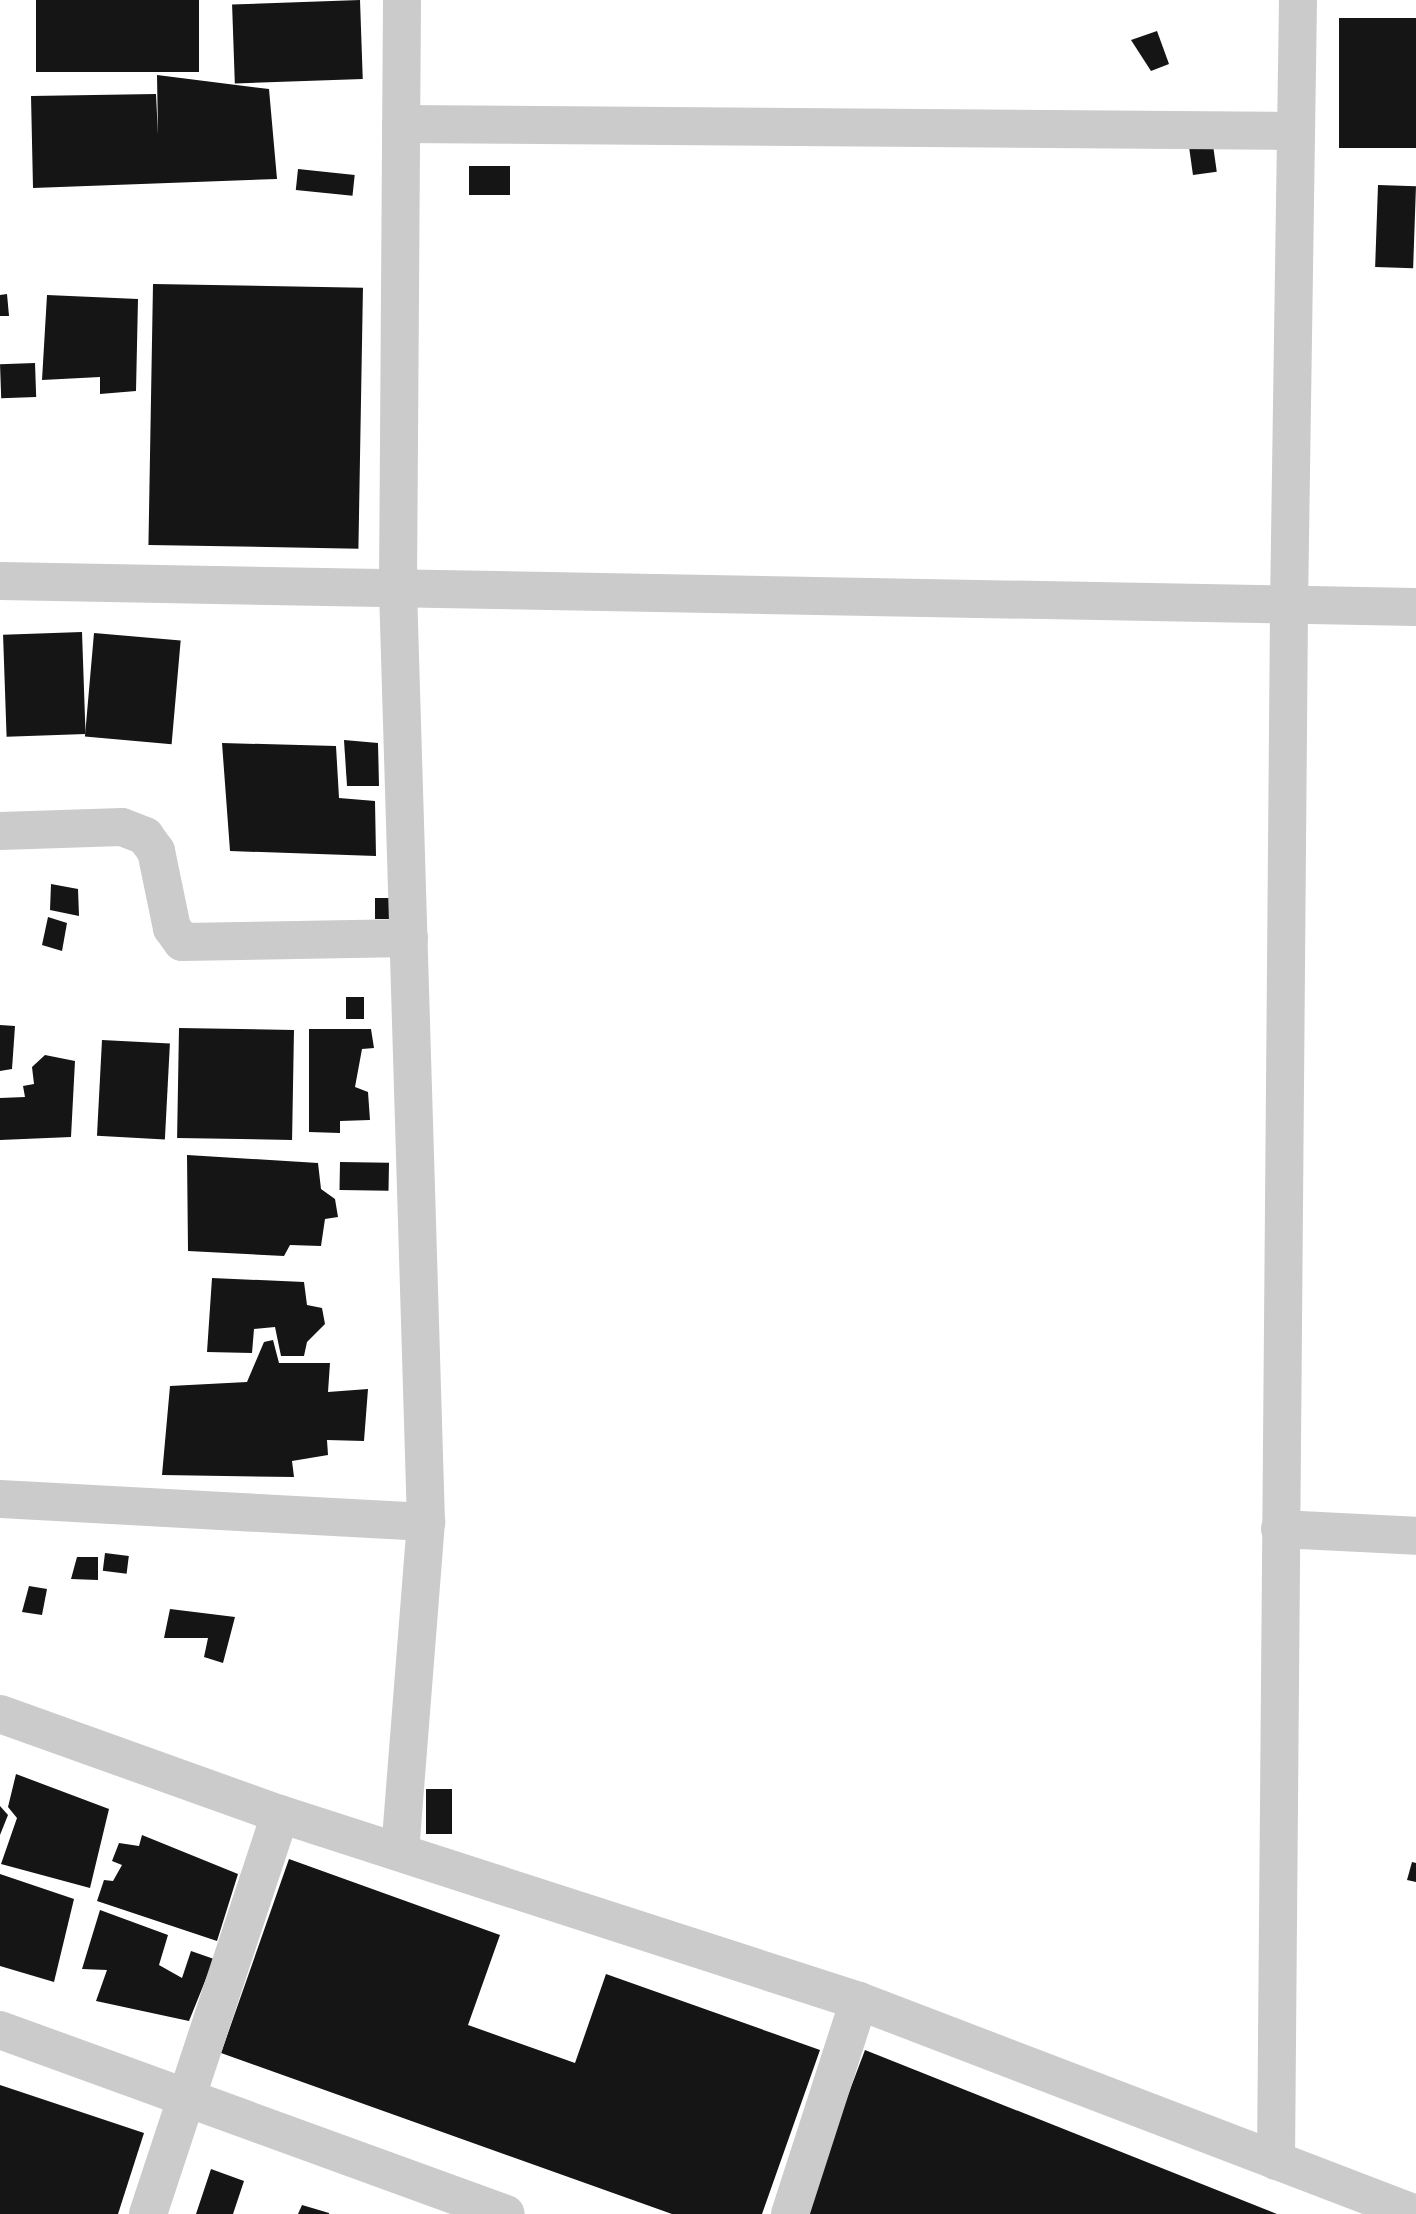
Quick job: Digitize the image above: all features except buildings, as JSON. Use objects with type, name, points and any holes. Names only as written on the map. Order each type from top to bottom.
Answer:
[{"type":"street","points":[[400,1852],[426,1522],[398,587],[402,0]]},
{"type":"street","points":[[1276,2161],[1289,607],[1298,0]]},
{"type":"street","points":[[401,124],[1294,131]]},
{"type":"street","points":[[0,581],[1289,607],[1416,607]]},
{"type":"street","points":[[0,831],[122,827],[145,836],[156,851],[172,929],[182,942],[409,938]]},
{"type":"street","points":[[0,1499],[426,1522]]},
{"type":"street","points":[[1280,1529],[1416,1536]]},
{"type":"street","points":[[0,1714],[280,1814],[859,2001],[1416,2214]]},
{"type":"street","points":[[148,2214],[280,1814]]},
{"type":"street","points":[[790,2214],[859,2001]]},
{"type":"street","points":[[0,2030],[506,2214]]}]
